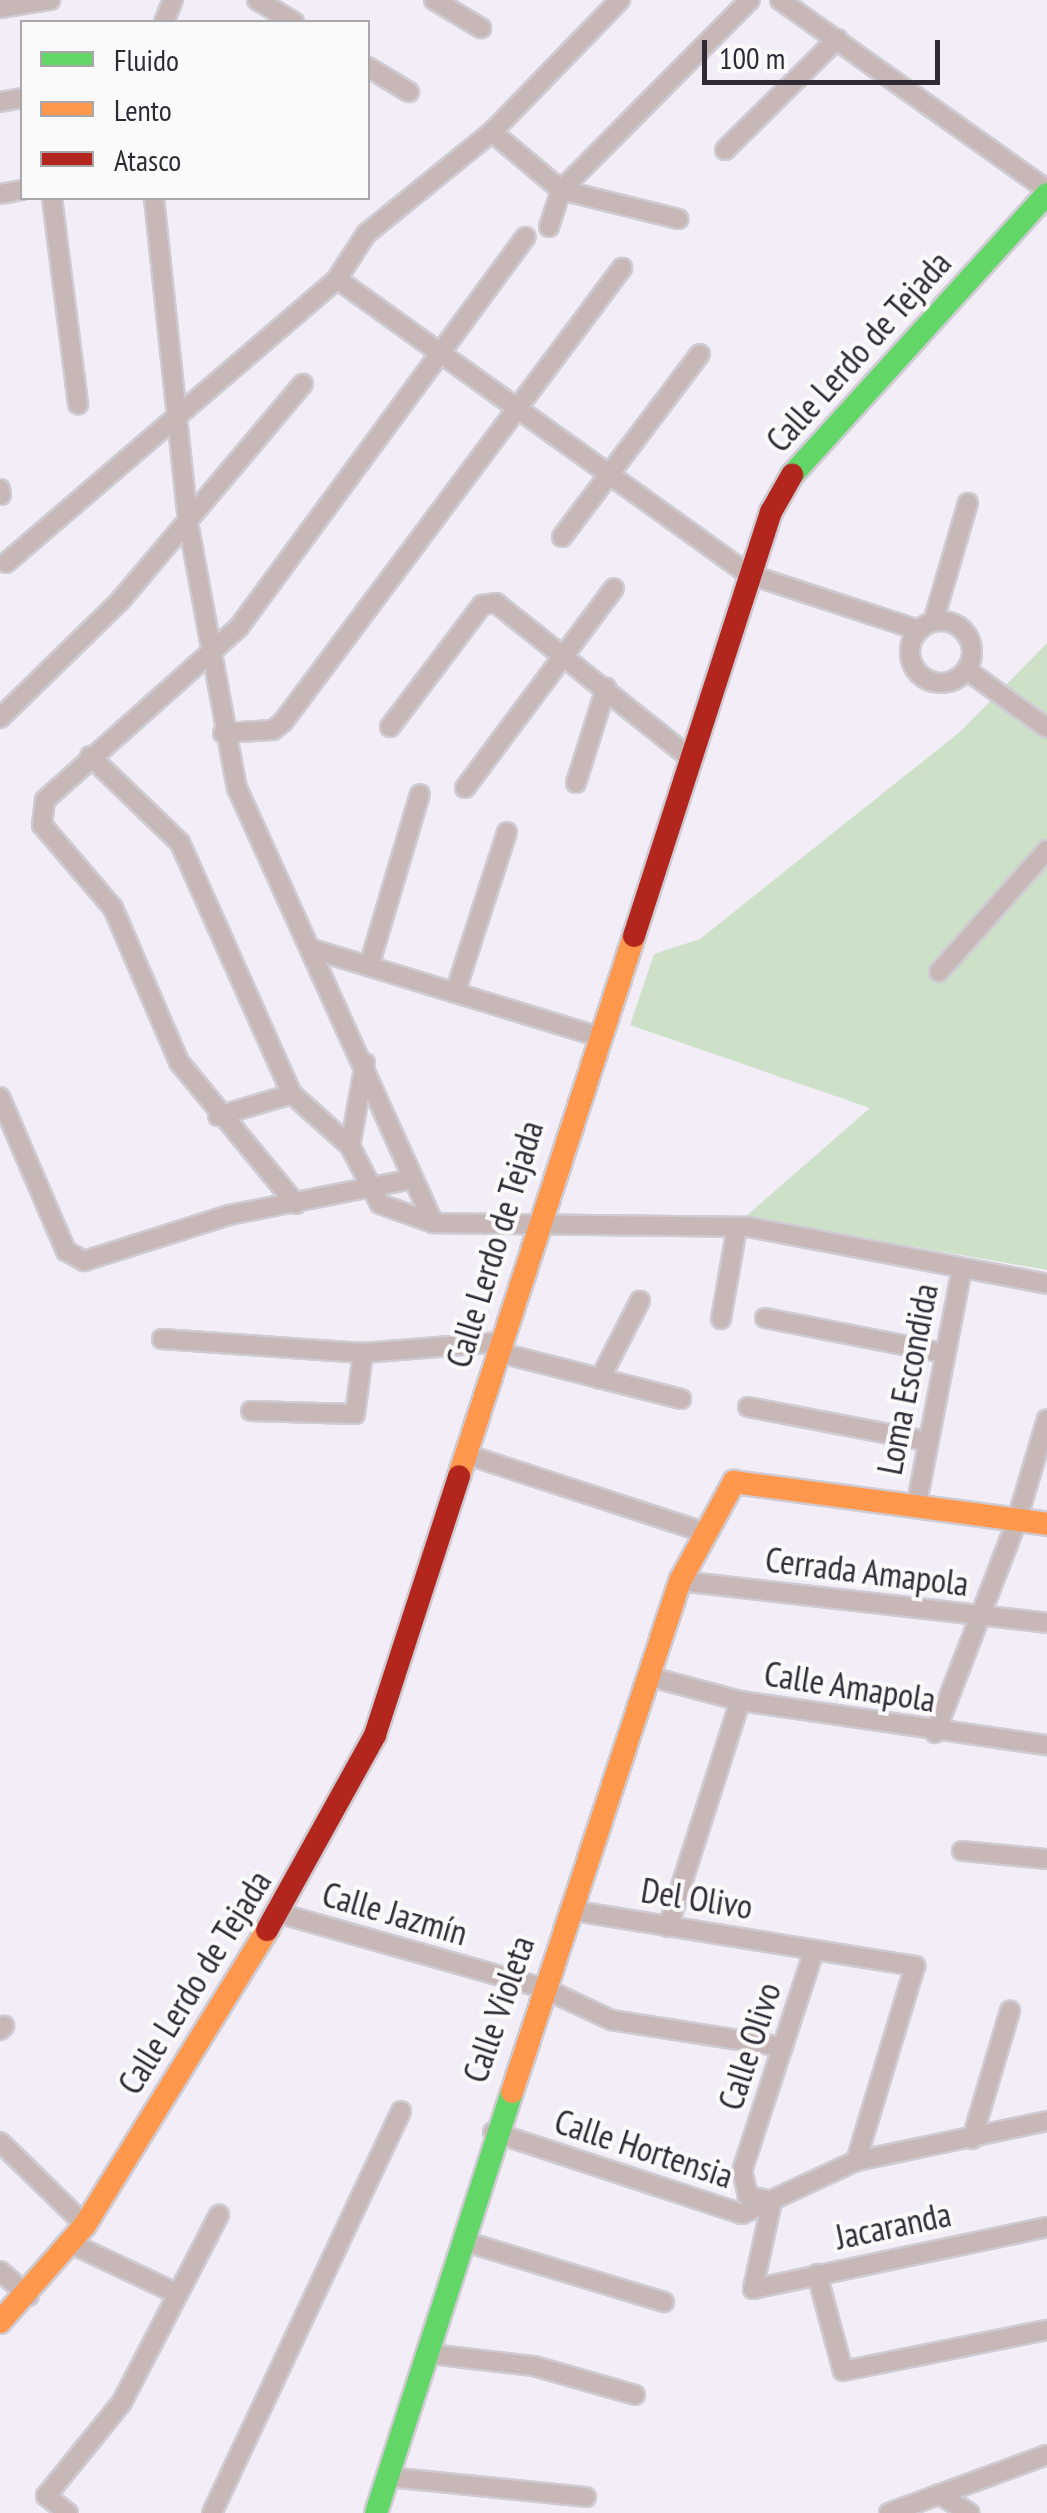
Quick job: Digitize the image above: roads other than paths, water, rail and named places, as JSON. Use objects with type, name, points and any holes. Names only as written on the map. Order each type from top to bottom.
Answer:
[{"type":"main road","name":"Calle Lerdo de Tejada","points":[[0,2322],[28,2296],[78,2234],[278,1914],[375,1735],[748,574],[796,468],[1047,192]]},
{"type":"main road","name":"Calle Violeta","points":[[376,2513],[430,2354],[494,2132],[542,1988],[680,1580],[703,1532],[734,1482],[917,1502]]},
{"type":"main road","points":[[917,1502],[1047,1524]]},
{"type":"street","points":[[0,8],[50,0]]},
{"type":"street","points":[[257,0],[291,20]]},
{"type":"street","points":[[434,0],[481,28]]},
{"type":"street","points":[[6,563],[337,279],[366,234],[492,132],[620,0]]},
{"type":"street","points":[[549,227],[561,190],[750,0]]},
{"type":"street","points":[[780,0],[1047,192]]},
{"type":"street","points":[[726,150],[836,39]]},
{"type":"street","points":[[370,68],[409,92]]},
{"type":"street","points":[[492,132],[561,190],[678,219]]},
{"type":"street","points":[[52,200],[78,404]]},
{"type":"street","points":[[154,200],[174,420],[188,522],[223,733],[236,788],[365,1063],[432,1223]]},
{"type":"street","points":[[296,1204],[218,1116],[179,1062],[113,908],[42,824],[45,800],[208,646],[239,627],[526,237]]},
{"type":"street","points":[[223,733],[273,730],[283,722],[622,268]]},
{"type":"street","points":[[337,279],[748,574],[915,630],[934,619],[968,504]]},
{"type":"street","points":[[562,537],[700,354]]},
{"type":"street","points":[[0,718],[188,522],[303,384]]},
{"type":"street","points":[[466,788],[561,651],[614,588]]},
{"type":"street","points":[[390,726],[482,605],[496,603],[688,756]]},
{"type":"street","points":[[934,619],[970,638],[968,671]]},
{"type":"street","points":[[915,630],[910,663],[923,682],[968,671],[1047,728]]},
{"type":"street","points":[[576,782],[606,688]]},
{"type":"street","points":[[90,756],[180,843],[292,1094],[350,1146],[369,1188],[386,1208],[432,1223],[503,1221],[535,1230],[737,1228],[1047,1284]]},
{"type":"street","points":[[369,966],[420,794]]},
{"type":"street","points":[[456,992],[507,832]]},
{"type":"street","points":[[939,972],[1047,850]]},
{"type":"street","points":[[312,948],[597,1036]]},
{"type":"street","points":[[350,1146],[365,1063]]},
{"type":"street","points":[[218,1116],[292,1094]]},
{"type":"street","points":[[0,1097],[75,1259],[412,1179]]},
{"type":"street","points":[[720,1319],[737,1228]]},
{"type":"street","name":"Loma Escondida","points":[[917,1502],[962,1268]]},
{"type":"street","points":[[600,1378],[640,1301]]},
{"type":"street","points":[[765,1318],[944,1353]]},
{"type":"street","points":[[162,1339],[364,1353],[499,1347],[681,1399]]},
{"type":"street","points":[[251,1410],[354,1414],[364,1353]]},
{"type":"street","points":[[748,1407],[927,1441]]},
{"type":"street","points":[[934,1732],[1017,1520],[1046,1425]]},
{"type":"street","points":[[464,1454],[703,1532]]},
{"type":"street","name":"Cerrada Amapola","points":[[680,1580],[1047,1623]]},
{"type":"street","name":"Calle Amapola","points":[[647,1676],[740,1702],[1047,1745]]},
{"type":"street","points":[[668,1927],[740,1702]]},
{"type":"street","points":[[962,1851],[1047,1859]]},
{"type":"street","name":"Del Olivo","points":[[569,1910],[915,1966],[856,2161]]},
{"type":"street","name":"Calle Jazmín","points":[[278,1914],[542,1988],[611,2020],[783,2047]]},
{"type":"street","name":"Calle Olivo","points":[[772,2201],[748,2196],[742,2172],[814,1951]]},
{"type":"street","points":[[972,2138],[1010,2010]]},
{"type":"street","points":[[212,2513],[400,2110]]},
{"type":"street","name":"Calle Hortensia","points":[[494,2132],[742,2214],[856,2161],[1047,2121]]},
{"type":"street","points":[[0,2142],[78,2234],[178,2294]]},
{"type":"street","name":"Jacaranda","points":[[772,2201],[753,2289],[1047,2226]]},
{"type":"street","points":[[68,2513],[46,2496],[122,2402],[219,2216]]},
{"type":"street","points":[[463,2241],[664,2302]]},
{"type":"street","points":[[0,2271],[28,2296]]},
{"type":"street","points":[[816,2274],[843,2371],[1047,2330]]},
{"type":"street","points":[[430,2354],[534,2366],[635,2395]]},
{"type":"street","points":[[889,2513],[1047,2455]]},
{"type":"street","points":[[389,2477],[586,2497]]},
{"type":"street","points":[[939,2494],[969,2513]]}]
